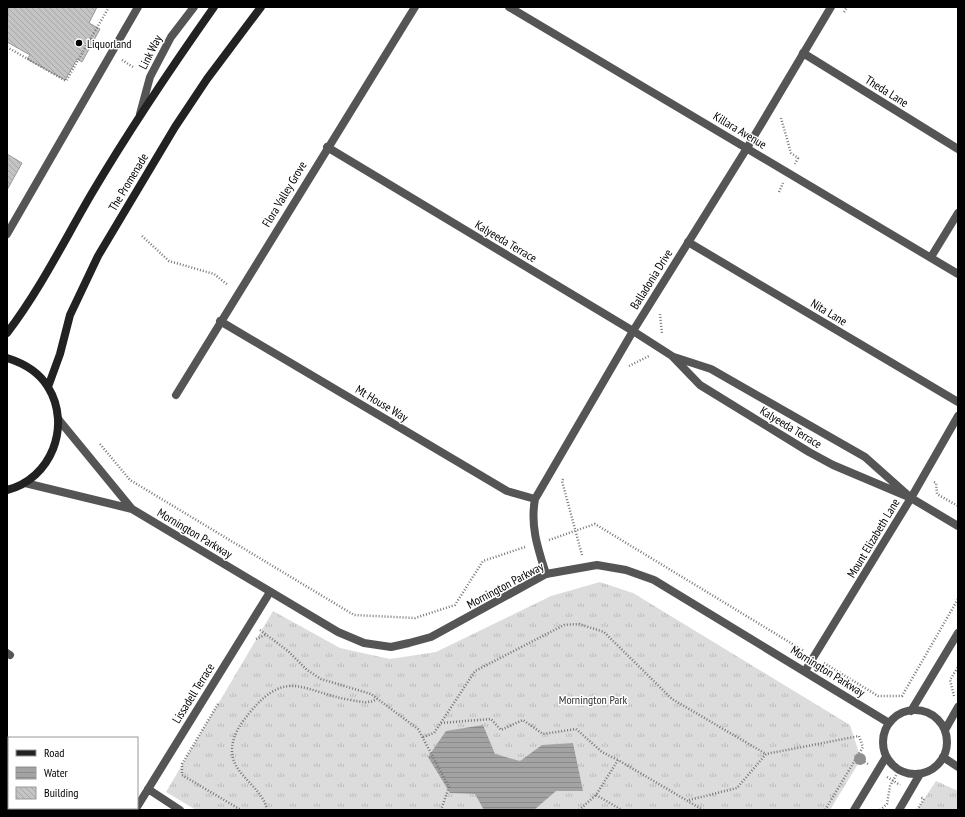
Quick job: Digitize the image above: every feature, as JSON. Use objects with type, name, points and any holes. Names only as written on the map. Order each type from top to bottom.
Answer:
[{"type":"main road","name":"The Promenade","points":[[7,333],[140,115],[214,7]]},
{"type":"main road","name":"The Promenade","points":[[48,387],[60,354],[70,315],[98,256],[175,127],[212,73],[261,7]]},
{"type":"main road","points":[[7,358],[22,363],[36,373],[48,387],[56,403],[59,420],[57,439],[51,456],[40,471],[25,483],[7,490]]},
{"type":"street","points":[[7,234],[138,7]]},
{"type":"street","name":"Link Way","points":[[140,115],[150,76],[171,37],[194,7]]},
{"type":"street","name":"Flora Valley Grove","points":[[176,395],[327,147],[415,7]]},
{"type":"street","name":"Killara Avenue","points":[[509,7],[958,274]]},
{"type":"street","name":"Balladonia Drive","points":[[546,574],[536,544],[533,525],[532,514],[535,499],[633,331],[747,148],[831,7]]},
{"type":"street","name":"Theda Lane","points":[[803,53],[958,149]]},
{"type":"street","name":"Kalyeeda Terrace","points":[[327,147],[672,356],[711,369],[865,457],[911,498]]},
{"type":"street","points":[[931,257],[958,212]]},
{"type":"street","name":"Nita Lane","points":[[688,242],[958,402]]},
{"type":"street","name":"Mt House Way","points":[[220,321],[501,488],[520,496],[535,499]]},
{"type":"street","name":"Kalyeeda Terrace","points":[[672,356],[700,385],[810,452],[833,465],[911,498],[958,526]]},
{"type":"street","name":"Mount Elizabeth Lane","points":[[805,671],[911,498],[958,416]]},
{"type":"street","name":"Mornington Parkway","points":[[59,420],[132,509]]},
{"type":"street","name":"Mornington Parkway","points":[[25,483],[132,509],[338,632],[364,643],[391,647],[431,637],[546,574],[597,565],[626,570],[654,580],[889,723]]},
{"type":"street","name":"Lissadell Terrace","points":[[138,805],[270,592]]},
{"type":"street","points":[[911,710],[958,633]]},
{"type":"street","points":[[945,730],[957,708]]},
{"type":"street","points":[[911,710],[928,713],[935,718],[945,730],[947,740],[943,757],[937,765],[929,771],[920,774],[912,774],[898,770],[886,758],[882,740],[889,723],[895,717],[911,710]]},
{"type":"street","points":[[943,757],[958,767]]},
{"type":"street","points":[[854,810],[886,758]]},
{"type":"street","points":[[899,810],[920,774]]},
{"type":"street","points":[[148,789],[180,810]]},
{"type":"path","points":[[7,47],[66,81],[109,7]]},
{"type":"path","points":[[843,14],[847,7]]},
{"type":"path","points":[[778,192],[798,158],[791,153],[781,119],[784,112]]},
{"type":"path","points":[[142,236],[169,261],[214,274],[237,295]]},
{"type":"path","points":[[625,372],[629,365],[650,355],[662,333],[659,316],[663,309]]},
{"type":"path","points":[[566,474],[562,481],[585,567]]},
{"type":"path","points":[[923,478],[936,483],[937,494],[958,506]]},
{"type":"path","points":[[423,737],[434,733],[475,670],[564,625],[579,624],[604,632],[672,699],[766,754]]},
{"type":"path","points":[[248,627],[267,634],[288,651],[307,670],[321,679],[371,694],[418,728],[449,787],[441,810]]},
{"type":"path","points":[[252,646],[256,639],[267,634]]},
{"type":"path","points":[[957,708],[950,680],[958,667]]},
{"type":"path","points":[[267,810],[261,794],[238,768],[232,752],[235,734],[242,721],[267,694],[284,686],[297,685],[341,699],[369,703],[378,699]]},
{"type":"path","points":[[221,698],[182,764],[182,775],[241,810]]},
{"type":"path","points":[[441,723],[491,719],[500,730],[524,720],[543,734],[576,729],[602,752],[689,800],[704,810]]},
{"type":"path","points":[[689,800],[737,788],[766,754],[859,736],[863,747],[825,810]]},
{"type":"path","points":[[857,757],[924,800],[917,810]]},
{"type":"path","points":[[579,810],[596,795],[618,760]]},
{"type":"path","points":[[880,810],[887,804],[892,780],[898,770]]},
{"type":"path","points":[[596,795],[622,810]]},
{"type":"green space","name":"Mornington Park","points":[[600,582],[633,593],[850,725],[861,759],[830,810],[196,810],[166,792],[273,611],[340,648],[390,659],[436,652],[551,596]]},
{"type":"green space","points":[[936,781],[958,791],[958,810],[917,810]]},
{"type":"water","points":[[483,725],[495,754],[520,761],[542,745],[573,743],[583,791],[556,791],[534,810],[484,810],[475,794],[450,793],[428,757],[446,731]]},
{"type":"building","points":[[8,7],[97,7],[89,23],[100,29],[82,62],[77,59],[65,80],[27,59],[30,55],[7,42]]},
{"type":"building","points":[[7,154],[22,163],[7,190]]},
{"type":"place","name":"Liquorland","points":[[79,43]]}]
